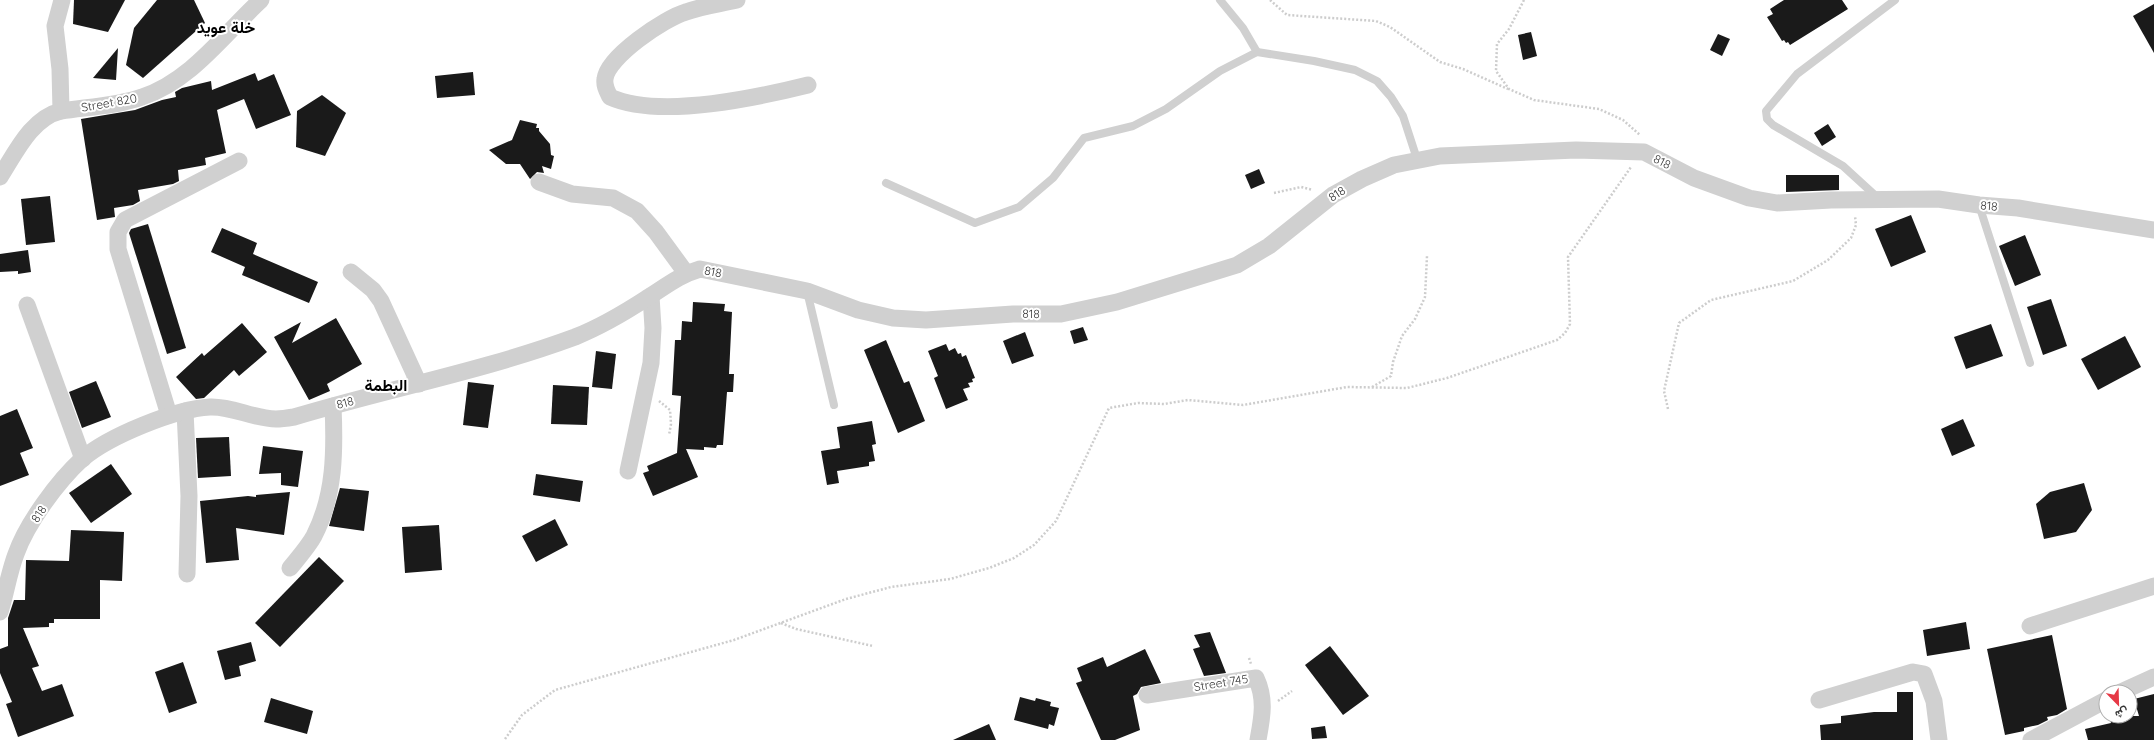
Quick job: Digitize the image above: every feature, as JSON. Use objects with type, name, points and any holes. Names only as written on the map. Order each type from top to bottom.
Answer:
[{"type":"street","points":[[61,111],[60,69],[55,26],[62,0]]},
{"type":"street","name":"Street 820","points":[[0,177],[26,137],[38,123],[61,111],[142,97],[169,84],[193,67],[261,0]]},
{"type":"street","points":[[737,0],[681,6],[649,30],[623,52],[609,69],[604,78],[605,87],[610,97],[622,102],[643,105],[681,105],[760,96],[808,85]]},
{"type":"street","name":"818","points":[[0,612],[16,553],[26,533],[67,475],[83,459],[134,430],[169,415],[211,407],[232,409],[254,416],[276,419],[294,417],[419,384],[529,352],[576,336],[602,325],[686,273],[700,269],[807,290],[858,310],[894,318],[926,320],[1013,314],[1061,314],[1117,302],[1237,265],[1269,246],[1333,195],[1362,179],[1394,165],[1417,159],[1448,156],[1576,150],[1644,152],[1694,178],[1749,198],[1777,203],[1854,199],[1938,199],[1979,205],[2018,208],[2154,230]]},
{"type":"street","points":[[169,415],[118,249],[118,232],[125,220],[239,161]]},
{"type":"street","points":[[539,182],[572,194],[613,198],[637,211],[656,232],[686,273]]},
{"type":"street","points":[[351,272],[372,290],[381,301],[419,384]]},
{"type":"street","points":[[628,471],[651,363],[653,328],[651,296]]},
{"type":"street","points":[[27,305],[83,459]]},
{"type":"street","points":[[290,568],[314,537],[322,518],[333,475],[335,449],[333,406]]},
{"type":"street","points":[[185,411],[189,496],[187,574]]},
{"type":"street","points":[[2030,626],[2154,586]]},
{"type":"street","points":[[1819,700],[1913,672],[1924,674],[1934,701],[1939,740]]},
{"type":"street","points":[[2138,684],[2154,676]]},
{"type":"street","name":"Street 745","points":[[1147,695],[1256,678],[1260,686],[1263,709],[1258,740]]},
{"type":"street","points":[[2031,740],[2098,704]]},
{"type":"lane","points":[[1220,0],[1243,28],[1257,52]]},
{"type":"lane","points":[[1878,199],[1843,166],[1773,125],[1767,119],[1766,111],[1797,74],[1895,0]]},
{"type":"lane","points":[[886,183],[975,223],[997,216],[1019,207],[1053,178],[1084,138],[1133,126],[1166,109],[1220,71],[1257,52],[1314,61],[1355,70],[1377,81],[1391,97],[1403,116],[1417,159]]},
{"type":"lane","points":[[1979,205],[2030,363]]},
{"type":"lane","points":[[807,290],[834,406]]},
{"type":"path","points":[[505,739],[522,715],[556,690],[734,640],[853,597],[891,587],[950,579],[989,568],[1014,558],[1034,545],[1056,521],[1109,408],[1138,403],[1164,404],[1188,400],[1243,405],[1347,387],[1407,388],[1447,378],[1557,340],[1565,333],[1570,324],[1568,257],[1618,185],[1644,152],[1640,136],[1623,120],[1599,109],[1534,100],[1463,69],[1440,62],[1390,27],[1376,21],[1286,15],[1270,0]]},
{"type":"path","points":[[1509,89],[1496,71],[1497,44],[1509,29],[1524,0]]},
{"type":"path","points":[[1274,193],[1301,187],[1333,195]]},
{"type":"path","points":[[1668,409],[1664,391],[1679,323],[1711,300],[1793,282],[1828,260],[1851,238],[1856,225],[1854,199]]},
{"type":"path","points":[[1372,387],[1391,376],[1393,362],[1402,336],[1415,319],[1425,297],[1427,256]]},
{"type":"path","points":[[644,395],[664,404],[670,410],[671,424],[669,435]]},
{"type":"path","points":[[780,623],[796,629],[873,646]]},
{"type":"building","points":[[74,0],[125,0],[108,32],[73,24]]},
{"type":"building","points":[[157,0],[194,0],[205,23],[143,78],[126,65],[134,28]]},
{"type":"building","points":[[1784,0],[1842,0],[1848,9],[1790,45],[1784,40],[1782,41],[1767,17],[1773,14],[1770,9]]},
{"type":"building","points":[[2154,4],[2154,53],[2133,16]]},
{"type":"building","points":[[1531,32],[1537,56],[1523,60],[1518,35]]},
{"type":"building","points":[[1718,34],[1730,39],[1722,56],[1710,50]]},
{"type":"building","points":[[118,48],[116,80],[93,78]]},
{"type":"building","points":[[473,72],[475,95],[437,98],[435,76]]},
{"type":"building","points":[[255,73],[258,81],[274,74],[291,115],[256,129],[244,99],[217,110],[226,153],[205,158],[206,165],[178,170],[179,181],[173,184],[138,190],[140,201],[133,205],[114,208],[115,217],[97,220],[81,119],[135,110],[162,100],[176,97],[175,92],[182,88],[211,81],[212,90]]},
{"type":"building","points":[[322,95],[346,113],[325,156],[296,147],[297,111]]},
{"type":"building","points":[[520,120],[537,124],[536,128],[539,128],[539,131],[550,144],[551,155],[554,156],[551,169],[542,166],[544,173],[537,172],[530,179],[520,164],[506,164],[489,150],[512,140]]},
{"type":"building","points":[[1828,124],[1836,137],[1822,146],[1814,133]]},
{"type":"building","points":[[1259,169],[1265,183],[1251,189],[1245,175]]},
{"type":"building","points":[[1786,175],[1839,175],[1839,190],[1786,192]]},
{"type":"building","points":[[50,196],[55,242],[26,245],[21,199]]},
{"type":"building","points":[[1911,215],[1926,252],[1891,267],[1875,229]]},
{"type":"building","points":[[148,224],[186,348],[167,354],[129,233],[131,229]]},
{"type":"building","points":[[222,228],[257,243],[253,254],[318,282],[309,303],[242,275],[245,267],[211,252]]},
{"type":"building","points":[[2025,235],[2041,275],[2015,286],[1999,246]]},
{"type":"building","points":[[28,250],[31,272],[18,274],[18,271],[0,272],[0,254]]},
{"type":"building","points":[[2051,299],[2067,346],[2043,355],[2027,307]]},
{"type":"building","points":[[693,302],[725,304],[724,311],[732,312],[729,374],[734,374],[733,392],[727,392],[723,445],[717,445],[716,448],[704,447],[704,450],[686,449],[698,477],[653,496],[643,473],[649,471],[647,466],[677,453],[681,396],[672,395],[675,340],[681,340],[682,321],[692,322]]},
{"type":"building","points":[[336,318],[362,364],[327,384],[330,391],[309,400],[274,337],[301,322],[292,343]]},
{"type":"building","points":[[242,323],[267,352],[239,376],[234,370],[204,398],[196,399],[176,377],[202,353],[204,356]]},
{"type":"building","points":[[1991,324],[2003,356],[1966,369],[1954,337]]},
{"type":"building","points":[[1083,327],[1088,340],[1074,344],[1070,331]]},
{"type":"building","points":[[1025,332],[1034,356],[1012,364],[1003,341]]},
{"type":"building","points":[[2125,336],[2141,367],[2098,390],[2081,359]]},
{"type":"building","points":[[886,340],[904,383],[909,381],[925,421],[898,433],[864,350]]},
{"type":"building","points":[[946,344],[949,351],[955,348],[958,354],[961,353],[962,357],[966,355],[975,378],[972,379],[973,382],[968,383],[970,387],[963,389],[968,400],[946,409],[934,378],[938,376],[928,351]]},
{"type":"building","points":[[596,351],[616,354],[612,389],[592,387]]},
{"type":"building","points":[[96,381],[111,417],[82,428],[69,392]]},
{"type":"building","points":[[468,382],[494,385],[488,428],[463,425]]},
{"type":"building","points":[[553,385],[589,387],[587,425],[551,424]]},
{"type":"building","points":[[17,409],[33,448],[20,453],[29,475],[0,486],[0,416]]},
{"type":"building","points":[[1963,419],[1975,446],[1952,456],[1941,429]]},
{"type":"building","points":[[872,421],[876,444],[872,445],[875,461],[869,462],[869,466],[837,471],[839,483],[827,485],[821,451],[840,448],[837,427]]},
{"type":"building","points":[[229,437],[231,476],[198,478],[196,438]]},
{"type":"building","points":[[263,446],[303,451],[298,487],[281,485],[281,473],[259,474]]},
{"type":"building","points":[[111,464],[132,494],[91,523],[69,493]]},
{"type":"building","points":[[536,474],[583,481],[580,502],[533,495]]},
{"type":"building","points":[[2084,483],[2092,510],[2076,532],[2044,539],[2036,504],[2050,492]]},
{"type":"building","points":[[340,488],[369,491],[364,531],[329,526]]},
{"type":"building","points":[[290,492],[284,535],[236,528],[239,560],[206,563],[200,501],[248,496],[256,497],[256,495]]},
{"type":"building","points":[[555,519],[568,545],[536,562],[522,536]]},
{"type":"building","points":[[439,525],[442,570],[405,573],[402,527]]},
{"type":"building","points":[[71,530],[124,532],[122,581],[100,580],[100,619],[54,619],[54,623],[49,623],[49,627],[23,628],[39,666],[32,668],[42,691],[62,684],[74,716],[18,737],[6,704],[12,702],[0,673],[0,649],[8,646],[8,618],[14,600],[25,600],[26,560],[69,561]]},
{"type":"building","points":[[319,557],[344,581],[280,647],[255,623]]},
{"type":"building","points":[[1966,622],[1970,649],[1927,656],[1923,630]]},
{"type":"building","points":[[1210,632],[1226,673],[1204,676],[1193,649],[1200,647],[1194,635]]},
{"type":"building","points":[[2052,635],[2067,709],[2057,715],[2047,717],[2048,720],[2038,725],[2024,728],[2024,731],[2005,735],[1987,649]]},
{"type":"building","points":[[251,642],[256,661],[239,666],[241,676],[225,680],[217,651]]},
{"type":"building","points":[[1330,646],[1369,696],[1343,715],[1305,665]]},
{"type":"building","points":[[1145,649],[1161,683],[1141,687],[1137,694],[1133,696],[1140,730],[1115,740],[1101,740],[1076,683],[1082,681],[1077,668],[1103,657],[1107,667]]},
{"type":"building","points":[[183,662],[197,703],[169,713],[155,672]]},
{"type":"building","points":[[1897,692],[1913,692],[1913,740],[1821,740],[1820,725],[1841,723],[1841,716],[1874,712],[1897,712]]},
{"type":"building","points":[[2154,694],[2154,740],[2088,740],[2085,729],[2107,724],[2138,724],[2138,698]]},
{"type":"building","points":[[1020,697],[1035,701],[1036,698],[1051,702],[1050,706],[1059,708],[1054,726],[1049,724],[1048,729],[1014,720]]},
{"type":"building","points":[[271,698],[313,711],[307,734],[264,722]]},
{"type":"building","points":[[989,724],[996,740],[953,740]]},
{"type":"building","points":[[1325,726],[1327,738],[1312,739],[1311,728]]},
{"type":"district","name":"خلة عويد","points":[[226,27]]},
{"type":"district","name":"البطمة","points":[[386,385]]}]
